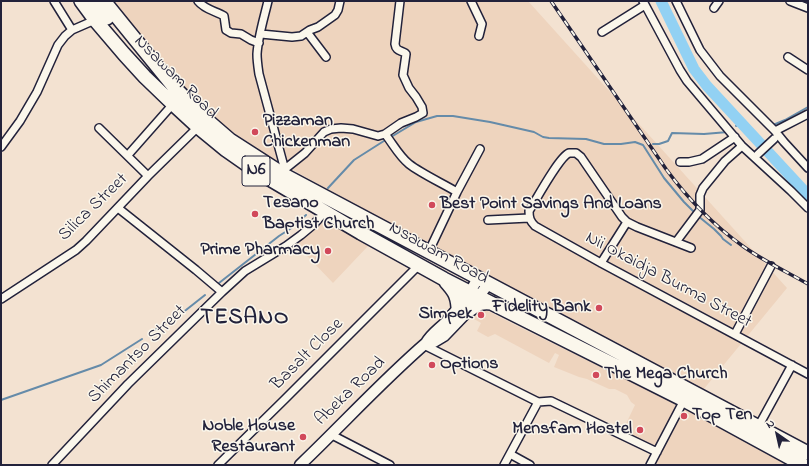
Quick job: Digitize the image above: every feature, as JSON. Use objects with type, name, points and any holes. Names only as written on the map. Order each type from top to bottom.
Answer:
[{"type":"highway","name":"Nsawam Road","points":[[81,1],[95,20],[145,77],[198,127],[226,150],[256,171],[444,279],[684,400],[803,465]]},
{"type":"highway","points":[[93,1],[110,22],[114,22],[119,19]]},
{"type":"highway","name":"Nsawam Road","points":[[104,1],[172,86],[230,140],[285,173],[483,281],[808,453]]},
{"type":"highway","points":[[444,279],[455,292],[464,308],[482,303],[491,304]]},
{"type":"street","points":[[54,1],[72,30]]},
{"type":"street","points":[[198,1],[206,8],[224,16],[226,30],[231,33],[241,34],[259,44]]},
{"type":"street","points":[[268,1],[257,53],[259,74],[285,173]]},
{"type":"street","points":[[260,34],[292,37],[301,36],[318,27],[335,15],[340,1]]},
{"type":"street","points":[[285,173],[324,132],[331,129],[341,128],[378,136],[386,134],[401,123],[423,113],[422,107],[409,88],[403,75],[406,54],[405,52],[395,48],[400,1]]},
{"type":"street","points":[[471,1],[482,24],[479,36]]},
{"type":"street","points":[[676,1],[700,50],[720,76],[775,131],[808,168]]},
{"type":"street","points":[[714,8],[719,1]]},
{"type":"street","points":[[790,1],[808,8]]},
{"type":"street","points":[[602,32],[644,3],[687,81],[742,146],[808,208]]},
{"type":"street","points":[[1,147],[20,121],[37,92],[58,45],[72,30],[95,20]]},
{"type":"street","points":[[307,32],[326,57]]},
{"type":"street","points":[[788,57],[808,70]]},
{"type":"street","points":[[128,155],[173,104]]},
{"type":"street","points":[[775,131],[808,114]]},
{"type":"street","name":"Silica Street","points":[[1,299],[76,250],[198,127]]},
{"type":"street","points":[[99,128],[148,176]]},
{"type":"street","points":[[386,134],[401,156],[408,163],[457,192]]},
{"type":"street","points":[[680,162],[689,162],[702,159],[735,137]]},
{"type":"street","points":[[758,154],[774,139]]},
{"type":"street","points":[[676,242],[700,210],[700,195],[703,188],[725,161],[742,146]]},
{"type":"street","points":[[429,251],[457,192],[480,149]]},
{"type":"street","points":[[488,220],[530,220],[529,211],[555,169],[563,158],[570,153],[576,153],[581,157],[627,222],[691,248]]},
{"type":"street","points":[[118,208],[217,288]]},
{"type":"street","name":"Shimantso Street","points":[[52,465],[217,288],[286,246],[313,225],[325,212]]},
{"type":"street","name":"Nii Okaidja Burma Street","points":[[530,220],[535,226],[601,263],[808,374]]},
{"type":"street","points":[[601,263],[627,222]]},
{"type":"street","name":"Basalt Close","points":[[218,465],[419,265]]},
{"type":"street","points":[[734,334],[771,266]]},
{"type":"street","name":"Abeka Road","points":[[300,465],[426,344],[434,342],[444,336],[483,281]]},
{"type":"street","points":[[426,344],[538,402],[551,401],[657,452]]},
{"type":"street","points":[[758,426],[792,365]]},
{"type":"street","points":[[650,465],[684,400]]},
{"type":"street","points":[[504,465],[538,402]]},
{"type":"street","points":[[332,435],[390,465]]},
{"type":"street","points":[[510,454],[530,465]]},
{"type":"shaded area","points":[[111,1],[528,1],[787,288],[703,390],[420,241],[270,157],[219,123],[180,88]]},
{"type":"shaded area","points":[[317,217],[369,245],[333,283],[291,239]]},
{"type":"shaded area","points":[[478,306],[695,413],[789,465],[652,465],[659,452],[622,432],[635,405],[631,402],[627,395],[615,389],[609,389],[554,367],[559,355],[555,353],[549,363],[495,334],[488,337],[477,331],[481,323],[469,316]]},
{"type":"waterway","points":[[661,1],[694,69],[707,86],[808,195]]},
{"type":"waterway","points":[[773,125],[808,107]]},
{"type":"waterway","points":[[391,137],[416,122],[437,116],[453,116],[490,122],[534,132],[543,137],[549,138],[586,139],[604,144],[635,142],[643,145],[664,178],[695,213]]},
{"type":"waterway","points":[[736,126],[741,122]]},
{"type":"waterway","points":[[653,144],[668,141],[672,133],[704,134],[728,132]]},
{"type":"waterway","points":[[328,188],[354,160],[387,139]]},
{"type":"waterway","points":[[219,283],[279,236],[293,227],[306,215]]},
{"type":"waterway","points":[[698,216],[731,245]]},
{"type":"waterway","points":[[155,330],[186,310],[205,295]]},
{"type":"waterway","points":[[1,400],[101,365],[142,339]]},
{"type":"railway","points":[[551,1],[666,169],[692,201],[711,221],[744,247],[808,284]]},
{"type":"place","name":"Pizzaman Chickenman","points":[[255,132]]},
{"type":"place","name":"Best Point Savings And Loans","points":[[432,205]]},
{"type":"place","name":"Tesano Baptist Church","points":[[255,214]]},
{"type":"place","name":"Prime Pharmacy","points":[[328,251]]},
{"type":"place","name":"Fidelity Bank","points":[[599,308]]},
{"type":"place","name":"Simpek","points":[[481,315]]},
{"type":"place","name":"Options","points":[[432,365]]},
{"type":"place","name":"The Mega Church","points":[[596,375]]},
{"type":"place","name":"Top Ten","points":[[684,416]]},
{"type":"place","name":"Mensfam Hostel","points":[[640,430]]},
{"type":"place","name":"Noble House Restaurant","points":[[303,437]]},
{"type":"district","name":"TESANO","points":[[245,319]]}]
